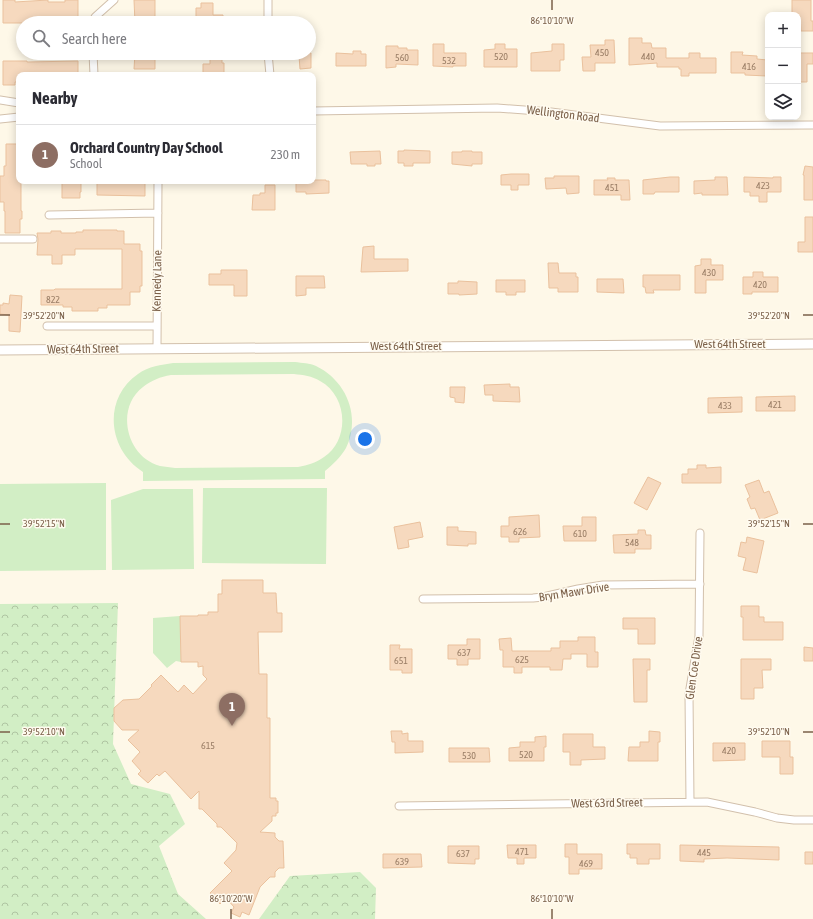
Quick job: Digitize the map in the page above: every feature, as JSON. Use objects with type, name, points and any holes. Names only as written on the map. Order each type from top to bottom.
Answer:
[{"type":"street","points":[[96,16],[114,0]]},
{"type":"street","points":[[268,0],[268,16]]},
{"type":"street","points":[[93,60],[94,72]]},
{"type":"street","points":[[269,60],[270,72]]},
{"type":"street","points":[[0,100],[16,103]]},
{"type":"street","name":"Wellington Road","points":[[316,112],[497,108],[551,112],[660,126],[813,125]]},
{"type":"street","points":[[0,119],[16,117]]},
{"type":"street","name":"Kennedy Lane","points":[[157,348],[158,184]]},
{"type":"street","points":[[49,215],[158,213]]},
{"type":"street","points":[[0,239],[33,239]]},
{"type":"street","name":"West 64th Street","points":[[47,326],[157,326]]},
{"type":"street","name":"West 64th Street","points":[[0,350],[813,344]]},
{"type":"street","name":"Glen Coe Drive","points":[[690,802],[689,694],[699,636],[700,533]]},
{"type":"street","name":"Bryn Mawr Drive","points":[[423,599],[533,598],[603,585],[700,584]]},
{"type":"street","name":"West 63rd Street","points":[[399,806],[707,802],[777,818],[813,820]]},
{"type":"green space","points":[[295,362],[316,366],[336,381],[343,390],[348,401],[352,424],[346,448],[339,458],[325,471],[325,479],[143,481],[143,472],[131,462],[122,451],[114,424],[115,410],[119,397],[126,384],[138,374],[142,371],[160,365],[173,363]],"holes":[[[294,374],[314,378],[329,388],[336,397],[342,418],[342,429],[338,440],[332,449],[324,457],[309,465],[298,467],[175,468],[160,466],[148,461],[139,453],[132,443],[128,431],[127,419],[129,407],[134,396],[143,387],[156,379],[171,375]]]},
{"type":"green space","points":[[106,483],[106,570],[0,571],[0,484]]},
{"type":"green space","points":[[203,488],[327,488],[326,564],[202,563]]},
{"type":"green space","points":[[143,489],[193,489],[194,569],[112,570],[111,500]]},
{"type":"green space","points":[[118,603],[113,744],[131,784],[170,794],[185,824],[159,846],[178,894],[206,919],[0,919],[0,604]]},
{"type":"green space","points":[[180,616],[181,662],[176,661],[167,668],[153,653],[153,618]]},
{"type":"green space","points":[[360,872],[376,888],[375,919],[259,919],[290,876]]},
{"type":"building","points":[[3,0],[15,0],[15,2],[48,0],[48,2],[65,2],[65,0],[78,0],[78,16],[16,16],[16,23],[3,23]]},
{"type":"building","points":[[134,0],[155,0],[155,16],[135,16]]},
{"type":"building","points":[[792,0],[811,0],[811,21],[813,21],[813,31],[801,31],[801,12],[792,12]]},
{"type":"building","points":[[201,3],[213,3],[213,15],[223,16],[196,16],[196,8],[201,8]]},
{"type":"building","points":[[629,38],[642,38],[642,43],[651,43],[652,48],[666,48],[666,58],[689,58],[689,53],[700,53],[700,58],[716,58],[716,73],[689,73],[689,76],[681,76],[681,69],[679,69],[679,67],[657,67],[657,63],[629,65]]},
{"type":"building","points":[[605,40],[614,40],[615,63],[595,63],[595,71],[583,71],[582,57],[591,57],[590,45],[605,45]]},
{"type":"building","points":[[433,44],[444,44],[444,53],[466,53],[466,66],[433,66]]},
{"type":"building","points":[[495,44],[505,44],[505,49],[517,49],[517,67],[484,67],[484,50],[495,49]]},
{"type":"building","points":[[552,44],[564,44],[564,60],[560,60],[560,71],[531,71],[531,53],[552,51]]},
{"type":"building","points":[[386,46],[398,46],[398,48],[407,48],[407,50],[418,50],[418,65],[396,64],[396,67],[386,68]]},
{"type":"building","points":[[353,51],[361,51],[361,54],[366,54],[366,66],[336,66],[336,53],[353,54]]},
{"type":"building","points":[[731,52],[743,52],[742,55],[757,56],[757,59],[765,60],[765,76],[731,73]]},
{"type":"building","points":[[801,53],[813,53],[813,64],[807,64],[807,82],[801,82]]},
{"type":"building","points":[[135,60],[155,60],[155,69],[134,69]]},
{"type":"building","points":[[210,60],[222,60],[222,63],[224,63],[224,72],[203,72],[203,64],[210,64]]},
{"type":"building","points":[[299,60],[311,60],[311,68],[300,69]]},
{"type":"building","points":[[3,61],[78,61],[78,72],[16,72],[15,85],[3,85]]},
{"type":"building","points":[[6,144],[16,144],[16,184],[21,184],[22,219],[20,219],[20,233],[5,233],[4,202],[0,202],[0,176],[4,176],[4,166],[6,166]]},
{"type":"building","points":[[380,151],[381,164],[367,166],[367,164],[351,164],[350,152]]},
{"type":"building","points":[[398,151],[430,151],[430,163],[413,163],[413,166],[404,166],[404,163],[398,163]]},
{"type":"building","points":[[452,152],[482,152],[482,164],[472,164],[472,166],[452,164]]},
{"type":"building","points":[[805,166],[813,167],[813,200],[804,200],[803,175]]},
{"type":"building","points":[[529,174],[529,185],[518,185],[518,190],[511,190],[511,185],[501,185],[501,175]]},
{"type":"building","points":[[554,176],[579,176],[579,193],[567,194],[566,188],[546,189],[545,178],[554,178]]},
{"type":"building","points":[[679,177],[679,192],[655,192],[654,194],[643,194],[643,180]]},
{"type":"building","points":[[715,177],[727,177],[728,195],[702,195],[702,193],[694,194],[694,181],[715,180]]},
{"type":"building","points":[[744,177],[781,177],[781,192],[767,192],[767,202],[759,202],[759,196],[750,196],[750,192],[744,192]]},
{"type":"building","points":[[607,178],[615,178],[615,180],[629,180],[630,200],[621,200],[621,195],[594,195],[594,180],[608,180]]},
{"type":"building","points":[[316,180],[329,181],[329,193],[306,194],[306,192],[296,192],[296,184],[316,184]]},
{"type":"building","points":[[62,184],[81,184],[80,198],[62,198]]},
{"type":"building","points":[[97,184],[145,184],[145,196],[97,195]]},
{"type":"building","points":[[265,185],[275,185],[275,210],[252,210],[253,195],[265,193]]},
{"type":"building","points":[[805,217],[813,217],[813,252],[798,252],[798,242],[805,242]]},
{"type":"building","points":[[83,230],[124,231],[124,244],[140,244],[140,251],[142,251],[142,286],[140,286],[140,292],[130,292],[130,305],[107,305],[107,308],[98,308],[98,311],[72,311],[72,307],[63,307],[63,305],[41,305],[41,290],[122,289],[122,249],[75,249],[75,255],[62,255],[62,264],[52,264],[52,255],[37,255],[37,233],[61,231],[61,233],[76,233],[83,232]]},
{"type":"building","points":[[374,246],[374,259],[408,259],[408,271],[361,272],[363,247]]},
{"type":"building","points":[[701,259],[711,259],[711,265],[723,265],[723,280],[706,280],[706,293],[695,293],[695,266],[701,265]]},
{"type":"building","points":[[548,263],[558,263],[559,273],[576,273],[576,277],[578,277],[578,292],[558,292],[558,288],[549,288]]},
{"type":"building","points":[[221,270],[247,270],[247,296],[234,296],[234,285],[209,285],[209,274],[221,274]]},
{"type":"building","points":[[753,272],[763,272],[763,277],[778,277],[778,292],[752,292],[752,294],[743,294],[743,277],[753,277]]},
{"type":"building","points":[[643,275],[680,275],[680,290],[653,290],[654,293],[646,293],[645,287],[643,287]]},
{"type":"building","points":[[296,276],[324,276],[325,288],[306,288],[306,295],[296,296]]},
{"type":"building","points":[[597,279],[623,279],[624,293],[597,292]]},
{"type":"building","points":[[496,280],[525,280],[525,292],[516,292],[516,295],[506,295],[506,292],[496,292]]},
{"type":"building","points":[[458,281],[477,282],[477,294],[448,294],[448,283],[458,283]]},
{"type":"building","points":[[10,295],[22,296],[20,332],[9,331],[9,315],[0,314],[0,305],[3,305],[3,303],[9,304]]},
{"type":"building","points":[[510,384],[510,387],[519,387],[520,402],[493,401],[493,395],[485,395],[484,385]]},
{"type":"building","points":[[450,387],[465,387],[464,403],[455,402],[455,398],[450,397]]},
{"type":"building","points":[[795,396],[795,411],[756,411],[756,397]]},
{"type":"building","points":[[742,397],[742,412],[708,413],[708,398]]},
{"type":"building","points":[[697,465],[706,465],[706,468],[721,467],[721,483],[682,483],[682,474],[688,474],[688,469],[697,469]]},
{"type":"building","points":[[648,477],[661,483],[647,510],[634,503]]},
{"type":"building","points":[[759,480],[764,493],[769,491],[778,513],[760,520],[755,508],[751,509],[747,499],[750,497],[745,485]]},
{"type":"building","points":[[539,515],[540,537],[519,538],[519,542],[509,542],[509,537],[501,537],[501,526],[509,526],[509,517]]},
{"type":"building","points":[[582,517],[596,517],[596,541],[564,541],[563,526],[582,526]]},
{"type":"building","points":[[420,522],[423,537],[408,540],[409,547],[398,549],[394,527]]},
{"type":"building","points":[[447,527],[458,527],[458,531],[476,532],[476,544],[468,544],[468,546],[447,545]]},
{"type":"building","points":[[638,530],[645,530],[646,535],[651,535],[651,549],[635,549],[635,553],[614,553],[613,535],[638,534]]},
{"type":"building","points":[[747,537],[764,541],[757,573],[743,570],[746,558],[738,556],[741,542],[746,543]]},
{"type":"building","points":[[222,580],[263,580],[263,593],[276,593],[277,613],[282,613],[282,632],[258,632],[259,674],[267,674],[267,718],[270,718],[270,798],[276,798],[276,801],[278,801],[278,813],[276,813],[276,816],[272,816],[272,821],[260,832],[275,833],[275,837],[279,841],[283,841],[284,868],[279,868],[275,872],[275,877],[270,877],[260,887],[249,915],[242,912],[240,917],[231,913],[234,907],[226,898],[220,904],[210,893],[232,871],[224,863],[236,850],[237,843],[221,827],[217,827],[217,824],[202,809],[199,809],[199,791],[191,799],[165,771],[159,776],[157,774],[148,783],[138,774],[141,771],[132,761],[140,752],[128,740],[139,730],[122,730],[114,721],[114,708],[123,700],[139,699],[161,675],[178,692],[184,685],[193,694],[207,679],[203,675],[203,666],[198,667],[198,662],[181,662],[180,616],[208,615],[208,612],[218,612],[218,594],[222,594]]},
{"type":"building","points":[[741,606],[759,606],[759,617],[764,617],[764,622],[783,622],[783,640],[743,640],[743,617],[741,617]]},
{"type":"building","points":[[623,618],[655,618],[655,644],[638,644],[638,629],[623,629]]},
{"type":"building","points":[[578,637],[595,637],[595,652],[598,652],[598,667],[587,667],[587,654],[571,654],[571,659],[563,659],[562,670],[550,670],[550,667],[522,667],[522,673],[514,673],[514,667],[503,667],[503,650],[500,650],[499,639],[511,638],[512,651],[551,651],[551,648],[560,648],[560,641],[578,641]]},
{"type":"building","points":[[467,639],[480,639],[480,659],[468,659],[468,665],[457,665],[457,659],[448,659],[448,645],[467,645]]},
{"type":"building","points":[[390,645],[400,645],[399,649],[412,649],[412,673],[402,673],[402,670],[390,670]]},
{"type":"building","points":[[804,647],[813,648],[813,661],[804,661]]},
{"type":"building","points":[[633,659],[650,659],[650,670],[647,670],[647,702],[634,702]]},
{"type":"building","points":[[741,659],[771,659],[771,670],[762,670],[763,688],[754,688],[754,699],[741,699]]},
{"type":"building","points":[[391,731],[402,731],[402,734],[408,733],[408,741],[423,741],[423,752],[395,753],[395,742],[392,742]]},
{"type":"building","points":[[649,731],[660,732],[660,742],[658,742],[658,761],[628,761],[629,747],[640,747],[640,742],[649,742]]},
{"type":"building","points":[[563,734],[593,734],[593,747],[605,747],[605,759],[581,760],[581,765],[570,765],[570,752],[563,752]]},
{"type":"building","points":[[546,736],[544,761],[509,761],[509,748],[520,747],[520,742],[535,742],[535,737]]},
{"type":"building","points":[[762,741],[790,741],[790,757],[793,757],[793,774],[780,774],[780,757],[762,757]]},
{"type":"building","points":[[713,743],[745,743],[745,760],[713,761]]},
{"type":"building","points":[[449,748],[489,748],[490,762],[449,762]]},
{"type":"building","points":[[565,844],[577,844],[577,854],[602,854],[602,869],[579,869],[579,874],[569,874],[569,857],[565,857]]},
{"type":"building","points":[[627,844],[660,844],[660,859],[649,859],[649,864],[637,864],[637,858],[630,858],[630,854],[627,854]]},
{"type":"building","points":[[507,845],[536,845],[536,858],[524,858],[524,864],[517,864],[517,858],[508,858]]},
{"type":"building","points":[[680,845],[779,847],[779,860],[727,858],[704,859],[704,862],[680,861]]},
{"type":"building","points":[[448,846],[479,846],[479,859],[475,859],[475,864],[448,863]]},
{"type":"building","points":[[805,852],[813,852],[813,864],[805,864]]},
{"type":"building","points":[[383,854],[421,854],[422,867],[383,868]]},
{"type":"place","name":"Orchard Country Day School","points":[[232,726]]}]
